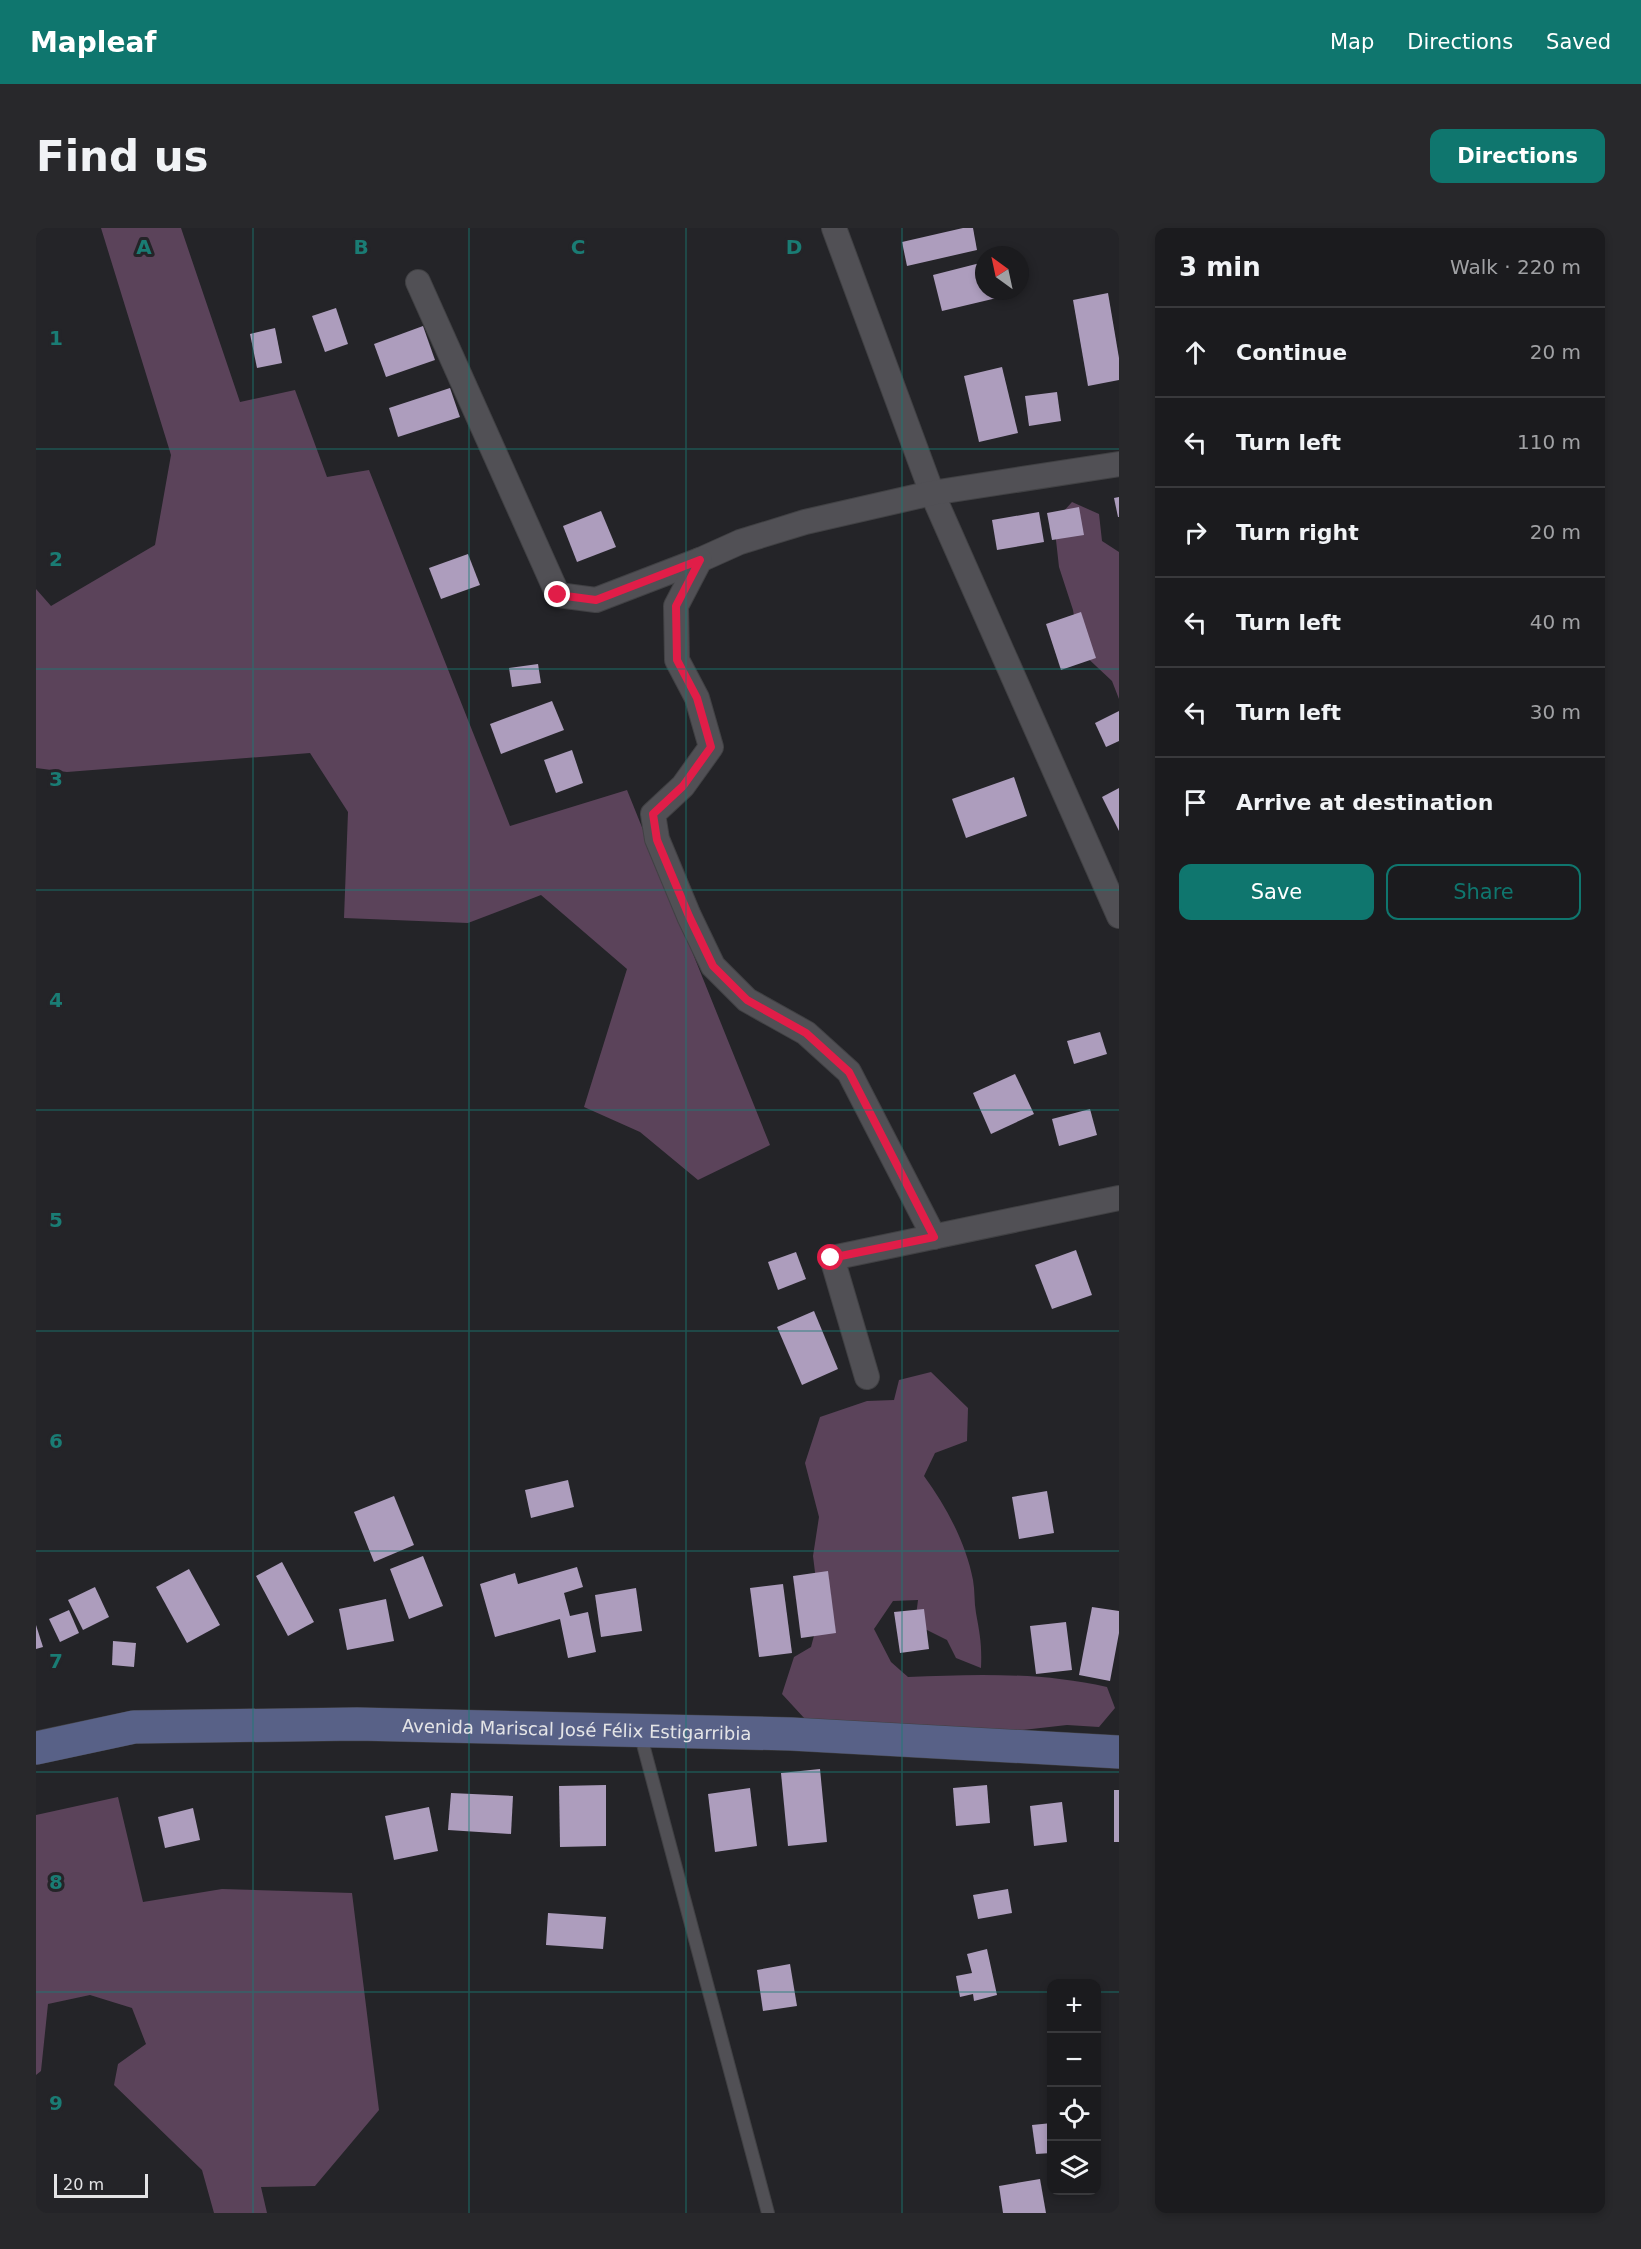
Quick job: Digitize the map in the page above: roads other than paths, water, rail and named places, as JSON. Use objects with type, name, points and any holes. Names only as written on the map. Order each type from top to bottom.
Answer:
[{"type":"main road","name":"Avenida Mariscal José Félix Estigarribia","points":[[36,1748],[134,1727],[357,1724],[791,1734],[1119,1752]]},
{"type":"street","points":[[834,228],[932,493],[1119,916]]},
{"type":"street","points":[[418,282],[558,595],[596,600],[740,542],[805,522],[932,493],[1119,464]]},
{"type":"street","points":[[700,560],[676,606],[677,660],[697,698],[711,747],[683,786],[653,814],[657,840],[713,966],[747,1000],[806,1033],[849,1072],[934,1237]]},
{"type":"street","points":[[867,1377],[831,1258],[1119,1198]]},
{"type":"lane","points":[[640,1730],[768,2213]]}]
